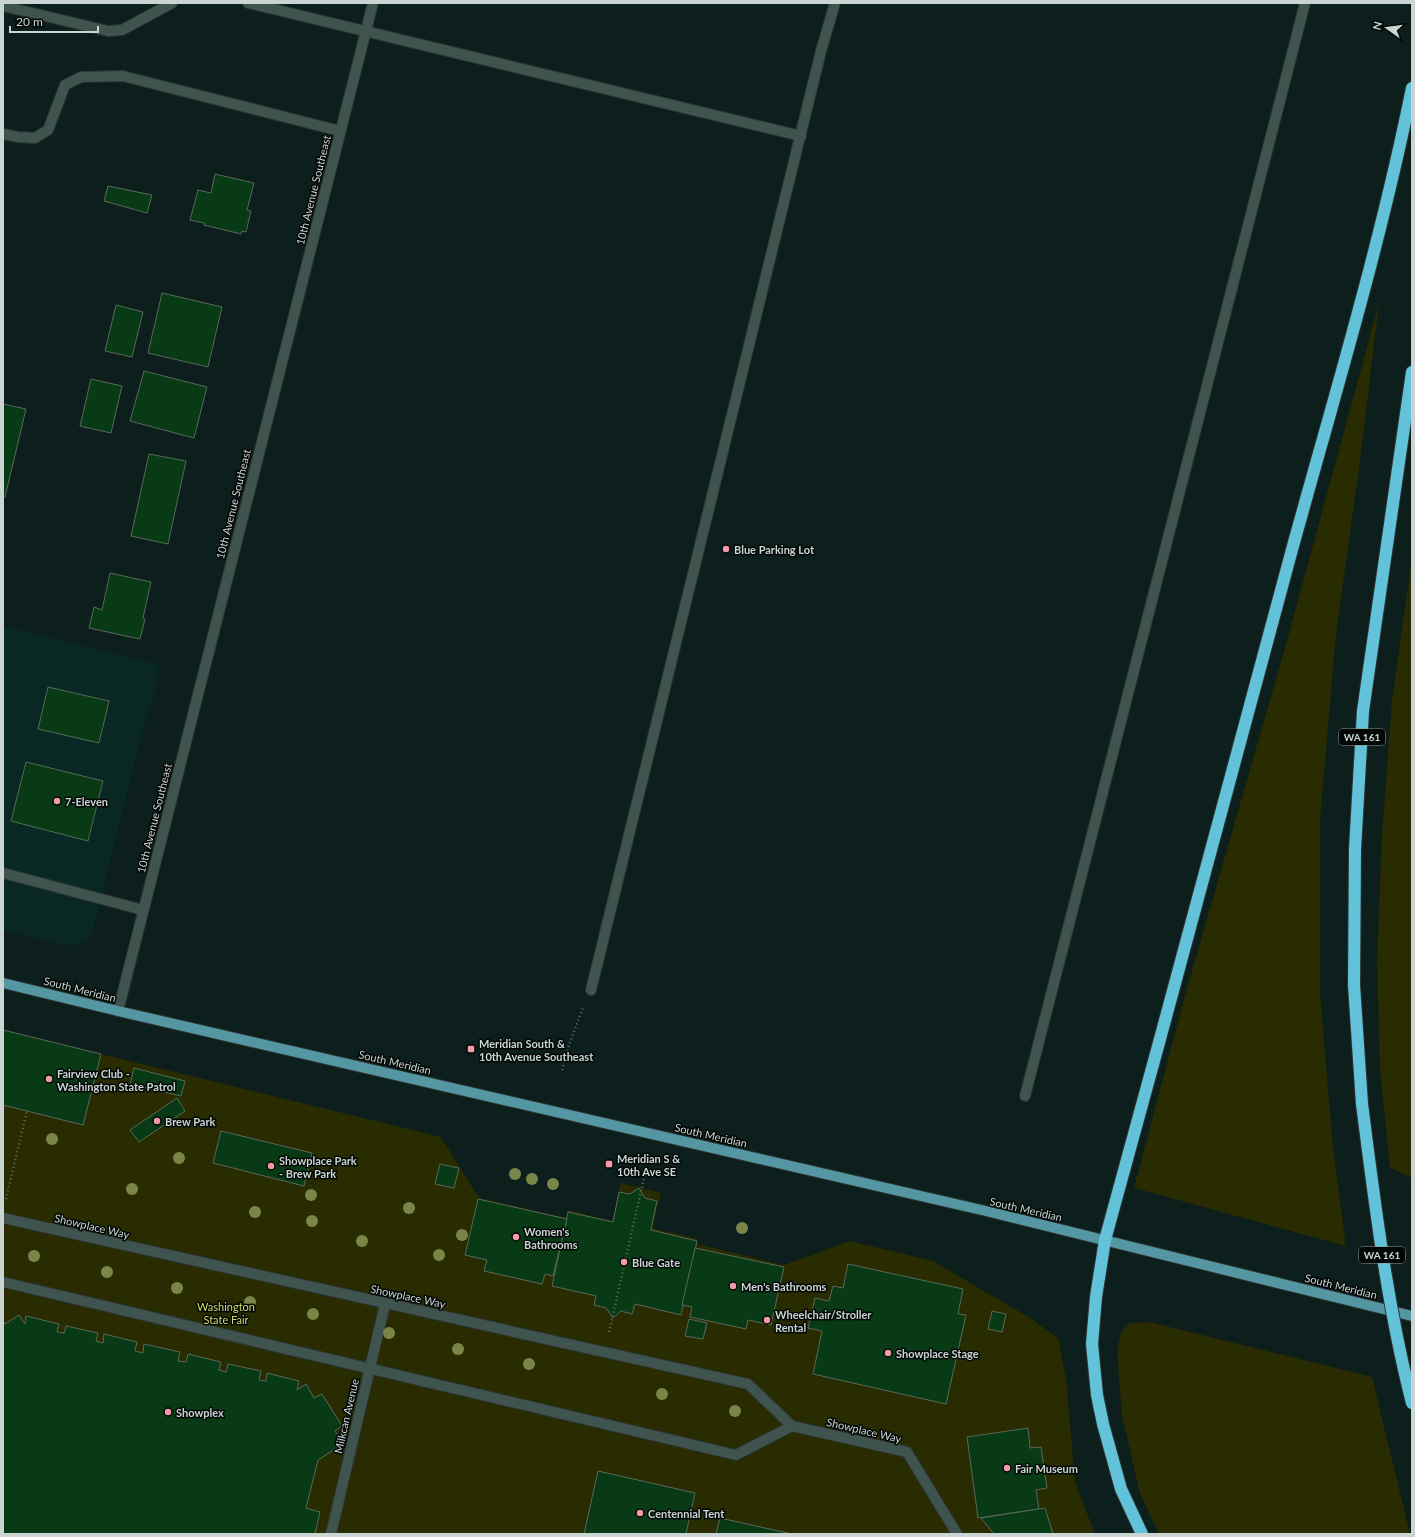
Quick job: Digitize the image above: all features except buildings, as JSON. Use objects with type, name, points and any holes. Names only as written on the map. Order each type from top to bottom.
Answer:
[{"type":"highway","points":[[1142,1534],[1121,1489],[1103,1424],[1094,1375],[1092,1344],[1093,1326],[1106,1240],[1293,546],[1357,315],[1400,148],[1412,88]]},
{"type":"highway","name":"WA 161","points":[[1412,372],[1364,711],[1355,849],[1354,978],[1362,1104],[1380,1248],[1401,1358],[1412,1404]]},
{"type":"main road","name":"South Meridian","points":[[3,983],[1106,1240],[1412,1316]]},
{"type":"street","points":[[3,6],[108,31],[122,30],[172,3]]},
{"type":"street","points":[[248,3],[801,136]]},
{"type":"street","name":"10th Avenue Southeast","points":[[118,1011],[373,3]]},
{"type":"street","points":[[591,990],[835,3]]},
{"type":"street","points":[[1025,1096],[1305,3]]},
{"type":"street","points":[[3,134],[34,138],[48,130],[66,85],[82,77],[123,76],[340,131]]},
{"type":"street","points":[[3,873],[143,910]]},
{"type":"street","name":"Showplace Way","points":[[3,1218],[748,1384],[792,1426],[907,1452],[957,1534]]},
{"type":"street","points":[[3,1282],[736,1455],[792,1426]]},
{"type":"street","name":"Milkcan Avenue","points":[[331,1534],[385,1304]]},
{"type":"path","points":[[5,1205],[27,1111]]},
{"type":"path","points":[[605,1352],[644,1178]]},
{"type":"shaded area","points":[[3,626],[160,665],[92,933],[86,939],[73,945],[61,944],[3,930]]},
{"type":"green space","points":[[1379,303],[1360,461],[1336,634],[1320,820],[1320,994],[1333,1148],[1346,1246],[1134,1188],[1184,999],[1286,644]]},
{"type":"green space","points":[[1412,557],[1412,1178],[1390,1168],[1380,1069],[1377,962],[1382,835],[1392,701]]},
{"type":"green space","name":"Washington State Fair","points":[[3,1030],[441,1137],[479,1198],[566,1218],[568,1210],[612,1221],[621,1183],[661,1193],[652,1228],[698,1239],[697,1244],[784,1265],[850,1241],[933,1261],[1030,1318],[1058,1338],[1066,1378],[1075,1482],[1095,1534],[3,1534]]},
{"type":"green space","points":[[1150,1322],[1372,1377],[1410,1534],[1159,1534],[1140,1494],[1122,1415],[1117,1352],[1121,1332],[1130,1323]]},
{"type":"place","name":"Blue Parking Lot","points":[[726,549]]},
{"type":"place","name":"7-Eleven","points":[[57,801]]},
{"type":"place","name":"Meridian South & 10th Avenue Southeast","points":[[471,1049]]},
{"type":"place","name":"Fairview Club - Washington State Patrol","points":[[49,1079]]},
{"type":"place","name":"Brew Park","points":[[157,1121]]},
{"type":"place","name":"Meridian S & 10th Ave SE","points":[[609,1164]]},
{"type":"place","name":"Showplace Park - Brew Park","points":[[271,1166]]},
{"type":"place","name":"Women's Bathrooms","points":[[516,1237]]},
{"type":"place","name":"Blue Gate","points":[[624,1262]]},
{"type":"place","name":"Men's Bathrooms","points":[[733,1286]]},
{"type":"place","name":"Wheelchair/Stroller Rental","points":[[767,1320]]},
{"type":"place","name":"Showplace Stage","points":[[888,1353]]},
{"type":"place","name":"Showplex","points":[[168,1412]]},
{"type":"place","name":"Fair Museum","points":[[1007,1468]]},
{"type":"place","name":"Centennial Tent","points":[[640,1513]]}]
